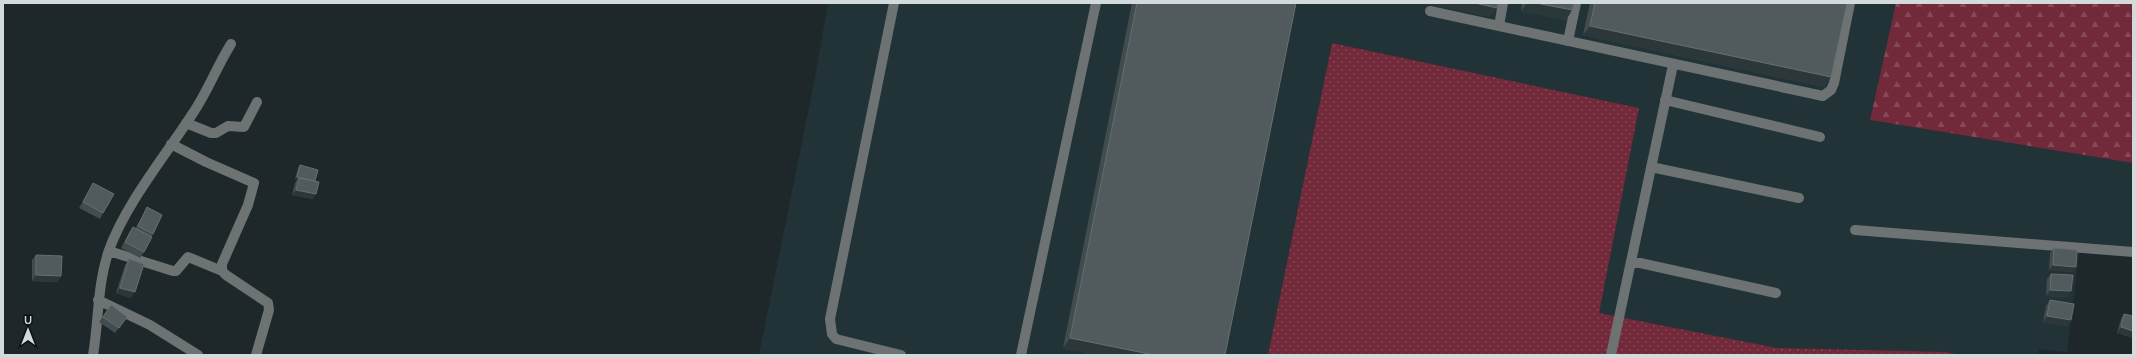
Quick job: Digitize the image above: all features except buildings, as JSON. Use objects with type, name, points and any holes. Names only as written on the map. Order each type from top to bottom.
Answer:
[{"type":"street","points":[[894,3],[830,319],[832,334],[836,339],[901,355]]},
{"type":"street","points":[[1021,355],[1096,3]]},
{"type":"street","points":[[1499,26],[1504,3]]},
{"type":"street","points":[[1568,41],[1576,3]]},
{"type":"street","points":[[1430,11],[1823,96],[1831,90],[1834,83],[1850,3]]},
{"type":"street","points":[[93,355],[98,300],[109,251],[122,223],[171,144],[186,123],[231,44]]},
{"type":"street","points":[[1611,355],[1672,64]]},
{"type":"street","points":[[1665,100],[1820,137]]},
{"type":"street","points":[[186,123],[211,133],[216,133],[228,126],[244,127],[256,102]]},
{"type":"street","points":[[171,144],[206,162],[254,183],[248,205],[222,264],[222,271]]},
{"type":"street","points":[[1651,167],[1799,198]]},
{"type":"street","points":[[1856,230],[2133,252]]},
{"type":"street","points":[[109,251],[173,271],[176,271],[188,257],[222,271],[268,303],[270,310],[256,355]]},
{"type":"street","points":[[1631,260],[1776,293]]},
{"type":"street","points":[[98,300],[150,325],[198,355]]},
{"type":"shaded area","points":[[828,3],[1896,3],[1870,120],[2133,163],[2133,253],[2080,245],[2067,352],[2039,349],[2039,355],[1959,355],[1947,352],[1777,348],[1598,313],[1639,108],[1332,43],[1268,355],[759,355],[815,78]]},
{"type":"green space","points":[[1896,3],[2133,3],[2133,163],[1870,120]]},
{"type":"green space","points":[[1332,43],[1639,108],[1599,313],[1777,348],[1947,352],[1959,355],[1268,355]]}]
